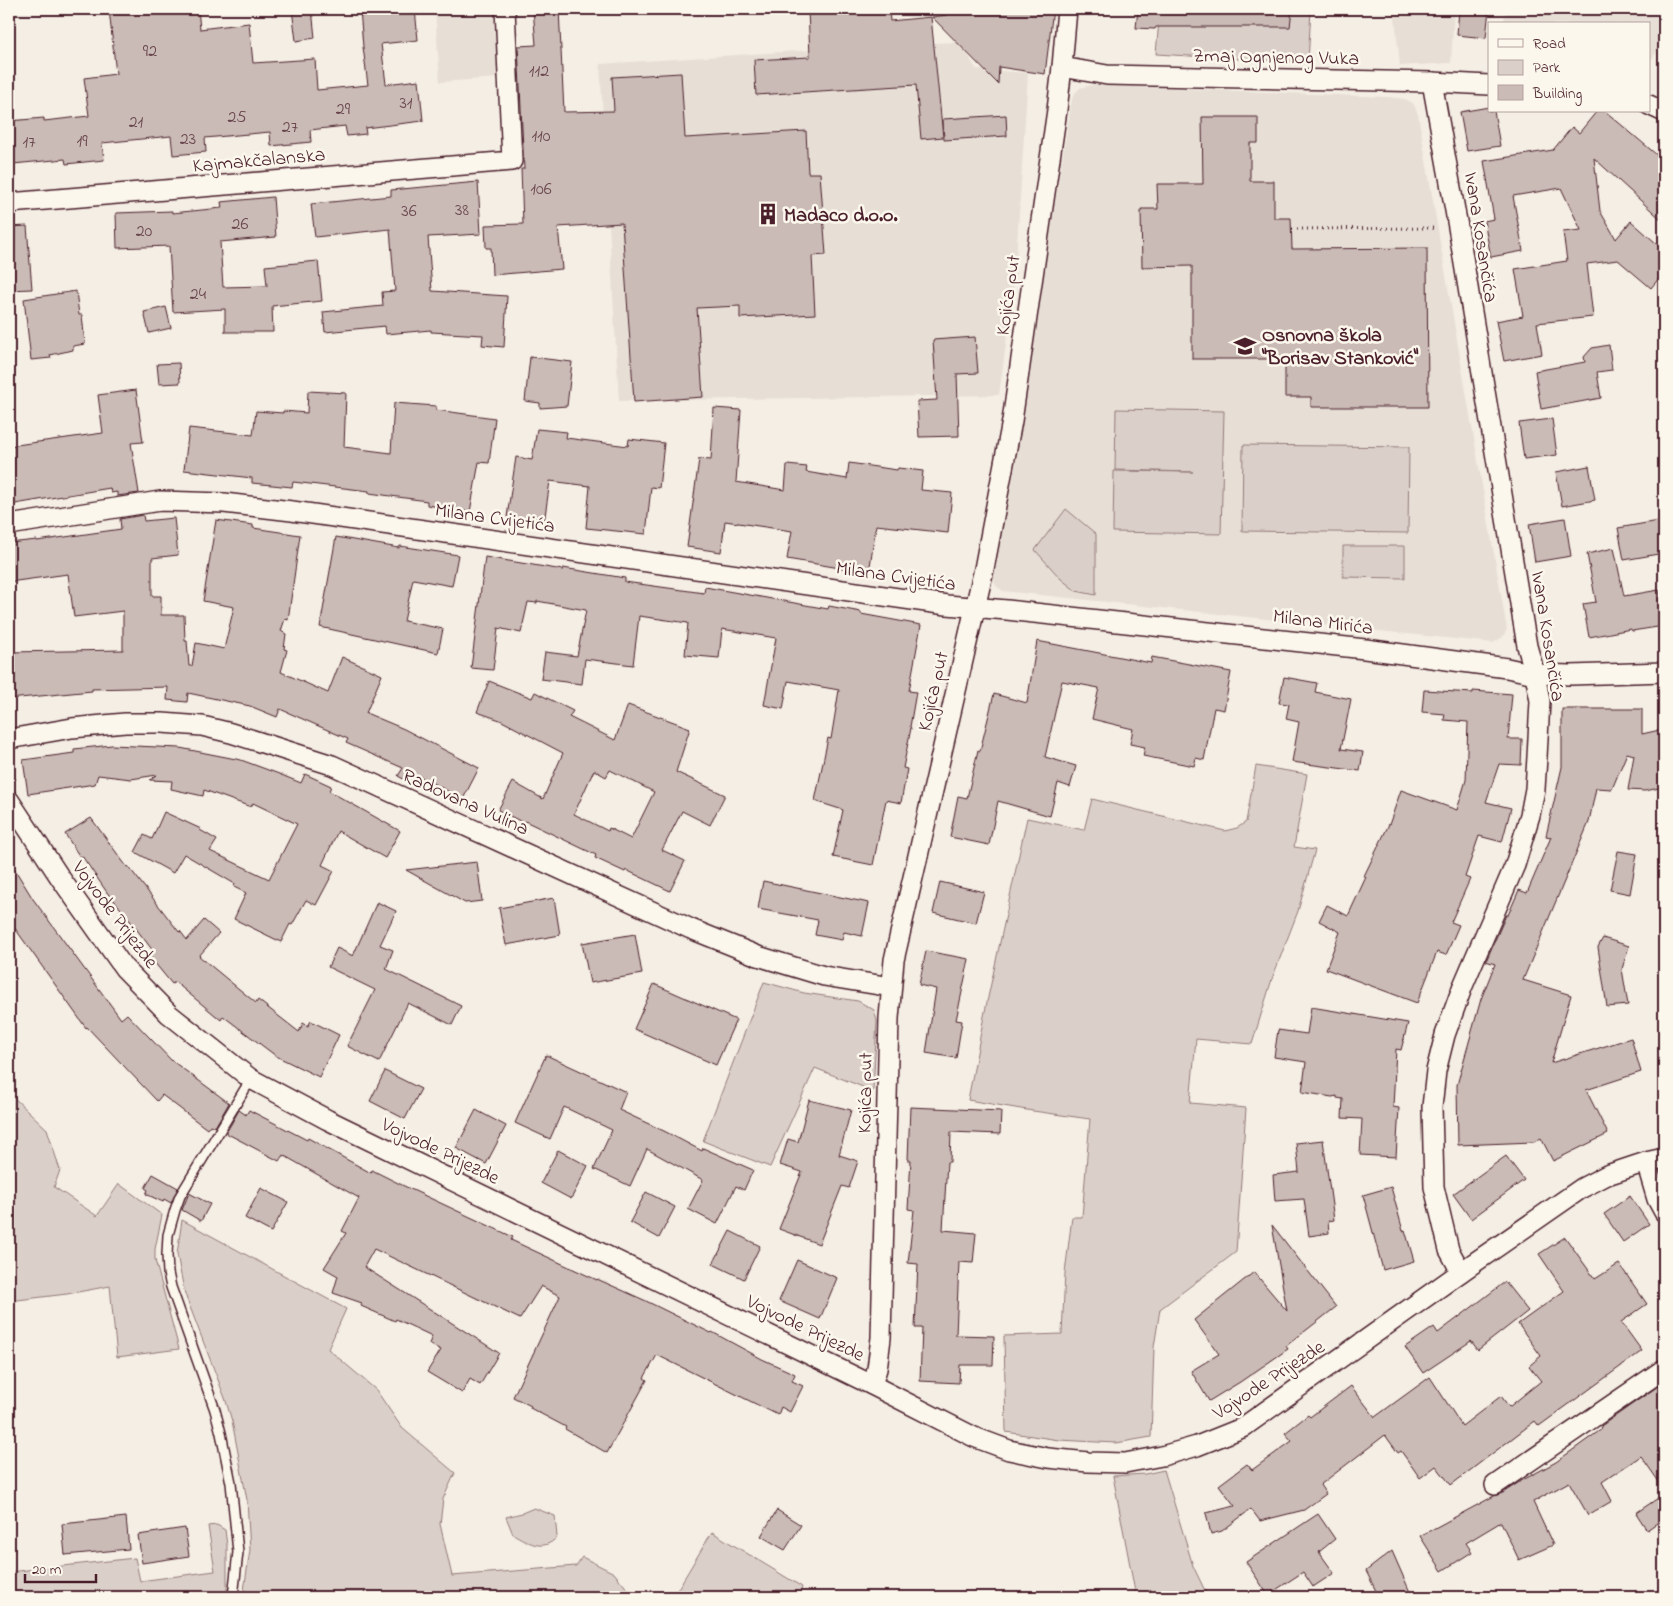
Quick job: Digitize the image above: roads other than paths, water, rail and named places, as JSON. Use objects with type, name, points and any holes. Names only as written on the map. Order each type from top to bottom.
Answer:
[{"type":"street","name":"Kajmakčalanska","points":[[9,203],[512,161],[505,9]]},
{"type":"street","name":"Kojića put","points":[[872,1385],[877,1369],[880,1338],[889,1018],[894,960],[984,569],[1012,421],[1062,66],[1066,9]]},
{"type":"street","name":"Zmaj Ognjenog Vuka","points":[[1062,66],[1106,75],[1488,85]]},
{"type":"street","name":"Ivana Kosančića","points":[[1432,82],[1458,227],[1527,646],[1540,701],[1537,765],[1530,815],[1515,865],[1462,988],[1445,1035],[1436,1071],[1432,1107],[1434,1187],[1449,1250],[1461,1272]]},
{"type":"street","points":[[1650,105],[1664,112]]},
{"type":"street","name":"Milana Cvijetića","points":[[9,525],[160,501],[224,502],[975,608]]},
{"type":"street","name":"Milana Mirića","points":[[975,608],[1365,649],[1507,668],[1535,674],[1571,675],[1664,672]]},
{"type":"street","name":"Radovana Vulina","points":[[9,739],[72,728],[125,723],[202,726],[231,733],[332,765],[691,928],[758,956],[824,976],[891,987]]},
{"type":"street","name":"Vojvode Prijezde","points":[[14,793],[61,879],[124,968],[168,1014],[251,1079],[346,1128],[872,1385],[974,1437],[1008,1450],[1048,1458],[1088,1462],[1125,1462],[1162,1456],[1197,1446],[1242,1428],[1582,1188],[1607,1175],[1664,1158]]},
{"type":"street","points":[[1646,1162],[1657,1199],[1664,1212]]},
{"type":"street","points":[[1495,1485],[1664,1369]]},
{"type":"lane","points":[[234,1597],[238,1552],[231,1483],[215,1410],[171,1287],[167,1254],[168,1235],[180,1196],[251,1079]]},
{"type":"place","name":"Madaco d.o.o.","points":[[768,214]]},
{"type":"place","name":"Osnovna škola \"Borisav Stanković\"","points":[[1245,346]]}]
